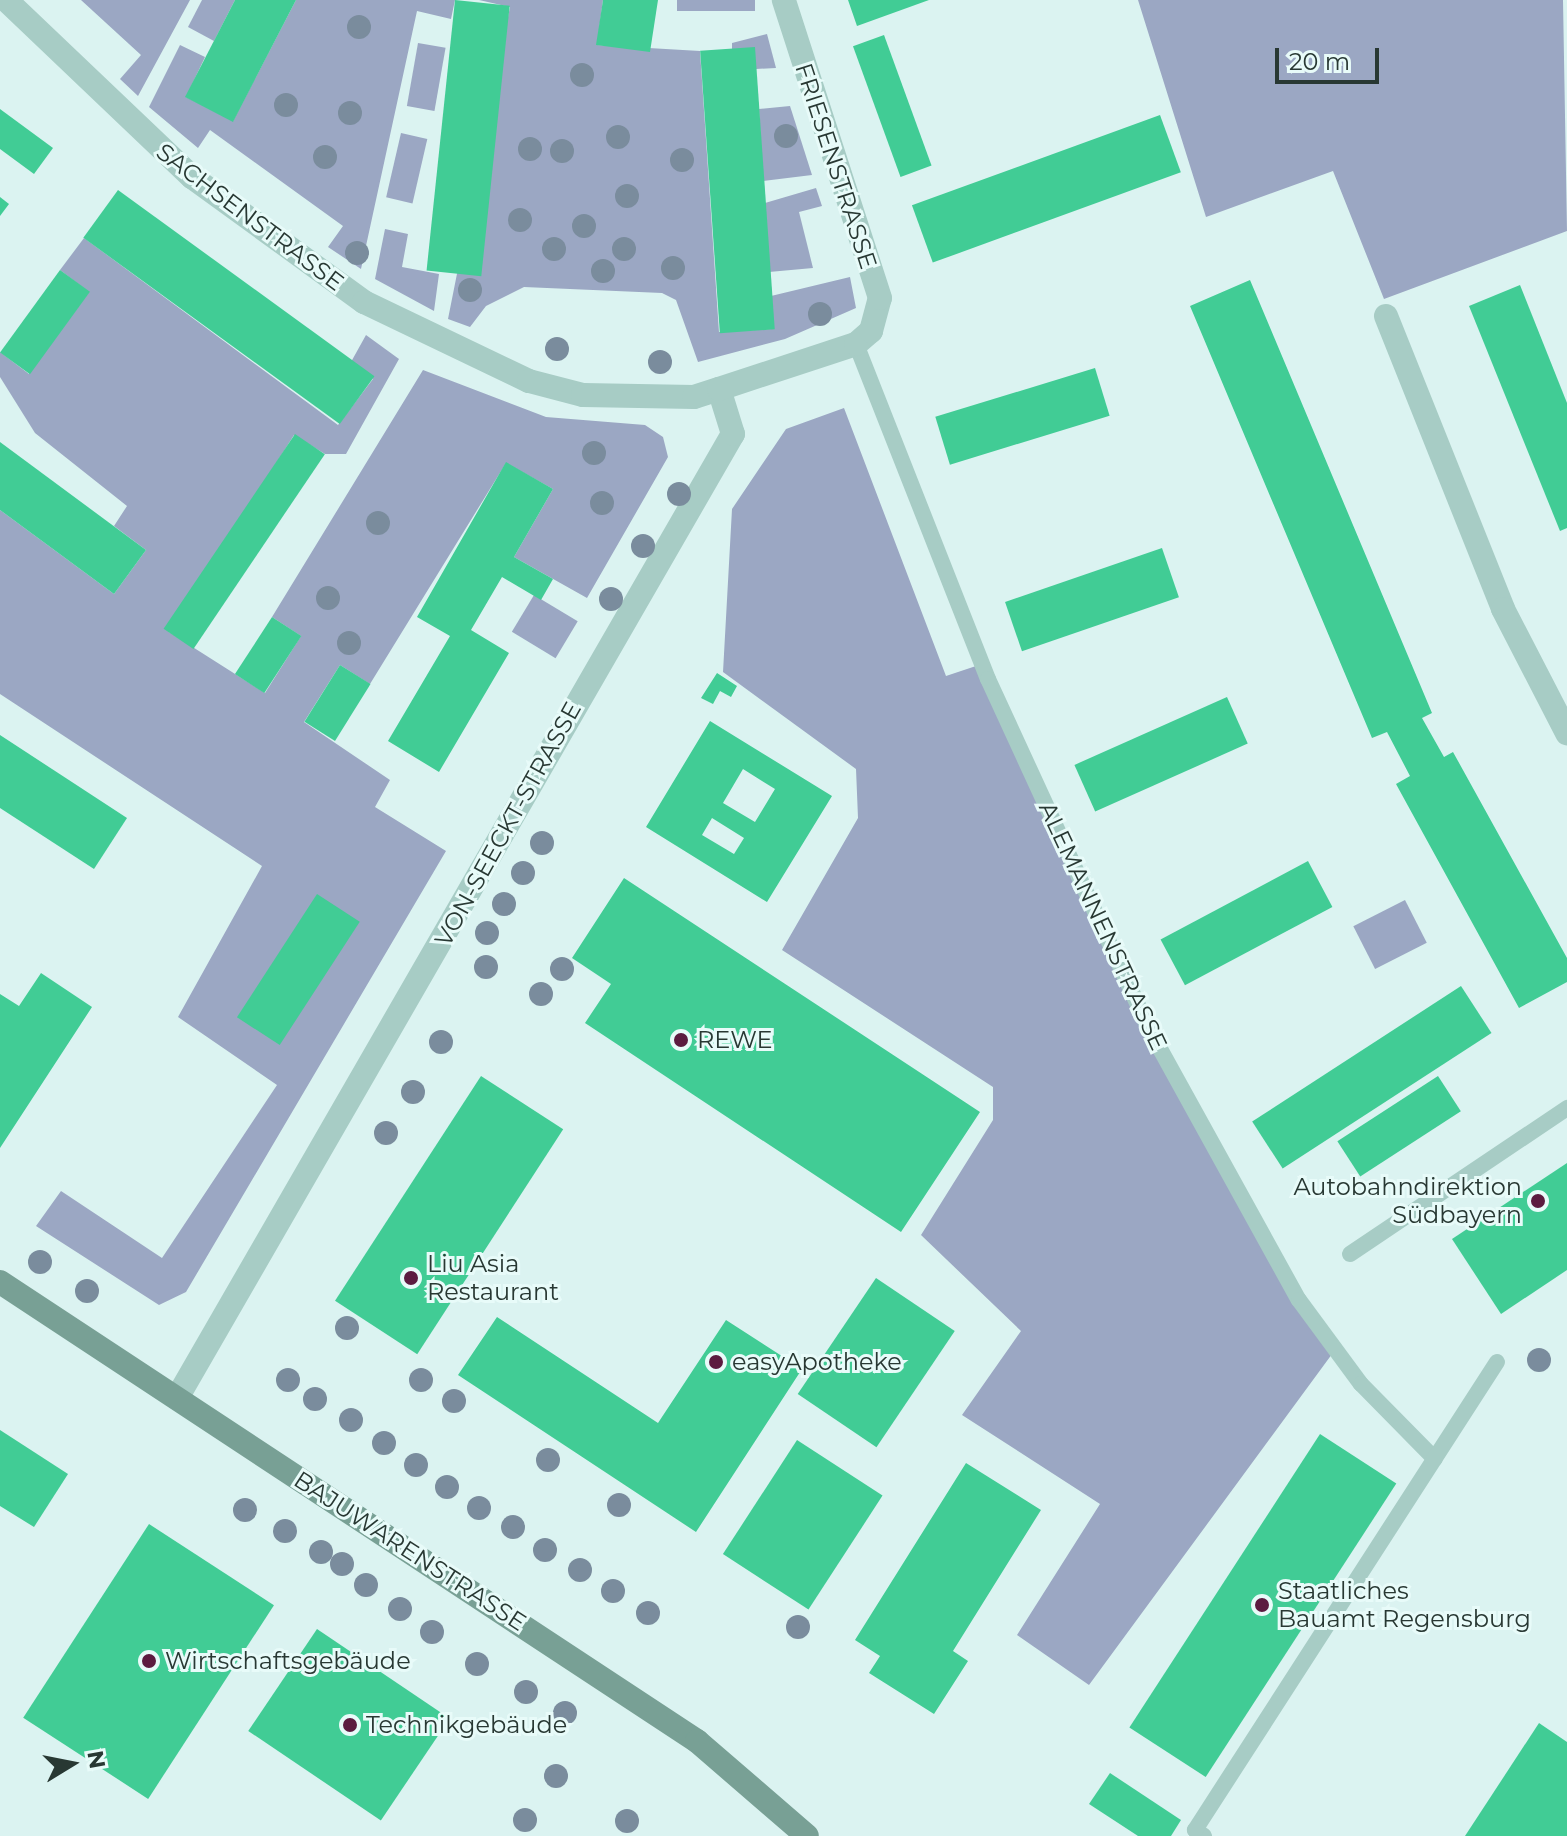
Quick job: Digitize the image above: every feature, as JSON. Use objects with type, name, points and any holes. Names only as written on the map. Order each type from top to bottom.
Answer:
[{"type":"street","name":"SACHSENSTRASSE","points":[[6,0],[192,177],[364,302],[529,381],[583,395],[694,397],[719,389]]},
{"type":"street","name":"FRIESENSTRASSE","points":[[784,0],[880,298],[864,337]]},
{"type":"street","points":[[1386,316],[1503,609],[1567,733]]},
{"type":"street","points":[[719,389],[864,337]]},
{"type":"street","name":"VON-SEECKT-STRASSE","points":[[177,1398],[733,434],[719,389]]},
{"type":"street","name":"BAJUWARENSTRASSE","points":[[0,1282],[697,1741],[807,1836]]},
{"type":"lane","name":"ALEMANNENSTRASSE","points":[[864,337],[988,679],[1148,1027],[1299,1300],[1361,1384],[1435,1459]]},
{"type":"lane","points":[[1350,1254],[1567,1108]]},
{"type":"lane","points":[[1204,1836],[1195,1830],[1497,1362]]},
{"type":"shaded area","points":[[81,0],[190,0],[138,96],[120,79],[141,55]]},
{"type":"shaded area","points":[[202,0],[235,0],[214,41],[188,27]]},
{"type":"shaded area","points":[[296,0],[455,0],[451,19],[417,11],[361,269],[328,247],[343,226],[210,130],[198,148],[149,107],[180,45],[205,57],[186,97],[233,121]]},
{"type":"shaded area","points":[[479,0],[603,0],[597,45],[700,51],[719,332],[772,329],[771,296],[850,277],[856,308],[785,339],[698,362],[676,300],[662,293],[524,287],[486,306],[470,327],[448,319],[510,7]]},
{"type":"shaded area","points":[[677,0],[755,0],[755,11],[677,11]]},
{"type":"shaded area","points":[[1138,0],[1563,0],[1567,231],[1384,299],[1333,171],[1206,217]]},
{"type":"shaded area","points":[[767,34],[776,68],[756,69],[732,49],[732,43]]},
{"type":"shaded area","points":[[418,43],[446,48],[434,111],[407,106]]},
{"type":"shaded area","points":[[790,106],[812,175],[763,181],[759,109]]},
{"type":"shaded area","points":[[401,133],[427,139],[412,203],[386,197]]},
{"type":"shaded area","points":[[816,188],[822,206],[799,212],[813,268],[769,272],[765,203]]},
{"type":"shaded area","points":[[385,229],[408,234],[402,267],[439,274],[434,311],[375,279]]},
{"type":"shaded area","points":[[84,238],[338,425],[373,379],[351,362],[366,335],[399,359],[346,454],[325,454],[294,435],[169,632],[265,693],[301,636],[272,617],[423,370],[546,417],[645,425],[663,437],[668,457],[587,598],[514,557],[553,489],[506,463],[370,684],[340,665],[304,722],[390,780],[375,807],[446,851],[186,1292],[159,1305],[36,1226],[61,1191],[162,1258],[277,1085],[178,1017],[262,866],[0,694],[0,510],[114,594],[146,550],[114,526],[127,506],[35,433],[0,377],[0,352],[29,374],[89,292],[60,270]]},
{"type":"shaded area","points":[[844,408],[946,676],[982,664],[1148,1027],[1335,1350],[1089,1685],[1017,1635],[1100,1504],[962,1415],[1021,1331],[921,1235],[993,1120],[993,1087],[782,950],[858,818],[856,769],[723,672],[732,509],[786,429]]},
{"type":"shaded area","points":[[534,595],[578,621],[556,658],[512,632]]},
{"type":"shaded area","points":[[1405,900],[1427,943],[1375,969],[1353,926]]},
{"type":"building","points":[[235,0],[296,0],[233,122],[185,97]]},
{"type":"building","points":[[455,0],[510,6],[481,276],[427,271]]},
{"type":"building","points":[[603,0],[658,0],[650,52],[596,45]]},
{"type":"building","points":[[848,0],[929,0],[857,26]]},
{"type":"building","points":[[884,35],[932,166],[901,177],[853,46]]},
{"type":"building","points":[[755,47],[775,329],[720,333],[700,51]]},
{"type":"building","points":[[0,109],[53,148],[34,174],[0,149]]},
{"type":"building","points":[[1160,115],[1181,172],[933,263],[912,205]]},
{"type":"building","points":[[118,190],[374,376],[340,424],[83,238]]},
{"type":"building","points":[[0,197],[9,204],[0,216]]},
{"type":"building","points":[[60,270],[90,292],[30,374],[0,353]]},
{"type":"building","points":[[1250,280],[1432,713],[1422,718],[1444,757],[1453,752],[1567,958],[1567,982],[1519,1008],[1396,784],[1410,776],[1387,732],[1372,738],[1190,306]]},
{"type":"building","points":[[1520,285],[1567,403],[1567,528],[1560,531],[1469,306]]},
{"type":"building","points":[[1095,368],[1110,416],[950,465],[935,417]]},
{"type":"building","points":[[295,434],[325,454],[193,649],[164,629]]},
{"type":"building","points":[[0,442],[146,550],[114,594],[0,510]]},
{"type":"building","points":[[506,462],[553,489],[514,557],[553,579],[541,600],[502,577],[471,630],[509,653],[439,772],[388,741],[450,636],[417,617]]},
{"type":"building","points":[[1162,548],[1179,597],[1022,651],[1005,602]]},
{"type":"building","points":[[272,617],[301,636],[264,693],[235,674]]},
{"type":"building","points":[[340,665],[371,684],[335,741],[304,722]]},
{"type":"building","points":[[717,673],[737,686],[731,697],[720,691],[713,704],[701,698]]},
{"type":"building","points":[[1227,697],[1248,744],[1095,812],[1074,765]]},
{"type":"building","points":[[710,721],[832,796],[767,902],[646,827]],"holes":[[[743,769],[775,789],[755,822],[723,803]],[[712,818],[744,838],[734,854],[702,835]]]},
{"type":"building","points":[[0,735],[127,818],[94,869],[0,808]]},
{"type":"building","points":[[1308,861],[1332,907],[1185,985],[1161,939]]},
{"type":"building","points":[[624,878],[980,1112],[901,1232],[585,1023],[611,984],[572,958]]},
{"type":"building","points":[[317,894],[360,922],[280,1045],[237,1017]]},
{"type":"building","points":[[41,973],[92,1007],[0,1148],[0,994],[19,1006]]},
{"type":"building","points":[[1461,986],[1491,1033],[1283,1169],[1252,1122]]},
{"type":"building","points":[[481,1076],[563,1129],[417,1354],[335,1301]]},
{"type":"building","points":[[1438,1076],[1461,1111],[1360,1177],[1337,1141]]},
{"type":"building","name":"Autobahndirektion Südbayern","points":[[1567,1163],[1567,1270],[1501,1314],[1452,1239]]},
{"type":"building","points":[[876,1278],[955,1331],[876,1447],[798,1394]]},
{"type":"building","points":[[497,1317],[658,1423],[726,1320],[802,1369],[696,1532],[458,1375]]},
{"type":"building","points":[[0,1430],[68,1474],[34,1527],[0,1506]]},
{"type":"building","name":"Staatliches Bauamt Regensburg","points":[[1320,1434],[1396,1484],[1206,1777],[1129,1728]]},
{"type":"building","points":[[797,1440],[883,1496],[808,1610],[723,1554]]},
{"type":"building","points":[[966,1463],[1041,1510],[953,1651],[968,1661],[934,1714],[869,1673],[880,1656],[855,1640]]},
{"type":"building","name":"Wirtschaftsgebäude","points":[[149,1524],[274,1605],[148,1799],[23,1718]]},
{"type":"building","name":"Technikgebäude","points":[[317,1629],[450,1718],[381,1820],[248,1731]]},
{"type":"building","points":[[1539,1723],[1567,1742],[1567,1836],[1465,1836]]},
{"type":"building","points":[[1110,1773],[1181,1820],[1171,1836],[1138,1836],[1089,1804]]},
{"type":"place","name":"REWE","points":[[681,1040]]},
{"type":"place","name":"Autobahndirektion Südbayern","points":[[1538,1201]]},
{"type":"place","name":"Liu Asia Restaurant","points":[[411,1278]]},
{"type":"place","name":"easyApotheke","points":[[716,1362]]},
{"type":"place","name":"Staatliches Bauamt Regensburg","points":[[1262,1605]]},
{"type":"place","name":"Wirtschaftsgebäude","points":[[149,1661]]},
{"type":"place","name":"Technikgebäude","points":[[350,1725]]}]
